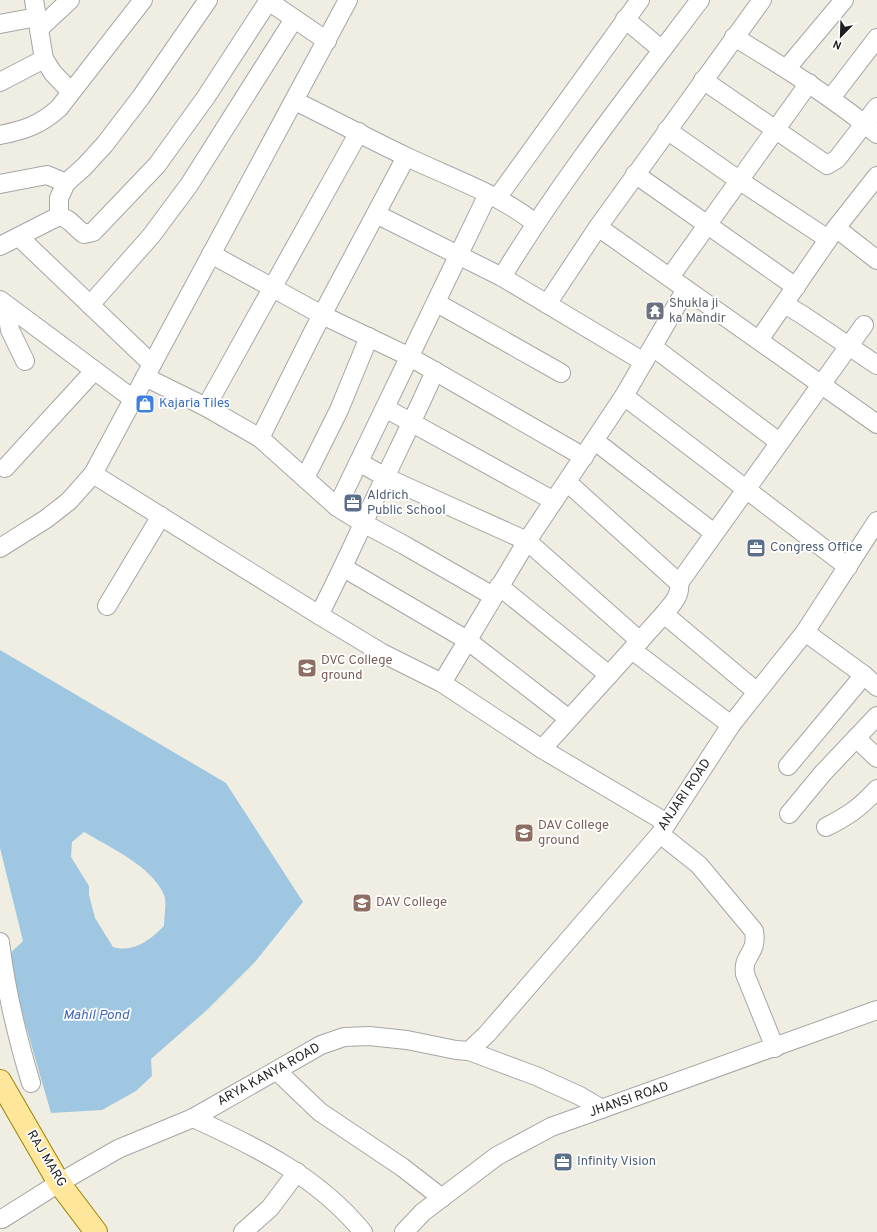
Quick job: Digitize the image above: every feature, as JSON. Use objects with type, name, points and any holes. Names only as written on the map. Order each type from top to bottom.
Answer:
[{"type":"main road","name":"RAJ MARG","points":[[0,1081],[59,1183],[96,1232]]},
{"type":"street","points":[[0,24],[37,15],[70,0]]},
{"type":"street","points":[[0,135],[35,126],[46,120],[59,108],[143,0]]},
{"type":"street","points":[[59,216],[59,198],[66,183],[84,167],[141,97],[208,0]]},
{"type":"street","points":[[0,246],[59,216],[69,220],[77,230],[84,234],[93,232],[157,166],[206,97],[268,0],[326,41]]},
{"type":"street","points":[[3,540],[46,519],[69,501],[93,474],[348,0]]},
{"type":"street","points":[[337,507],[459,256],[492,196],[640,0]]},
{"type":"street","points":[[502,277],[535,223],[700,0]]},
{"type":"street","points":[[547,304],[598,227],[762,0]]},
{"type":"street","points":[[787,68],[844,0]]},
{"type":"street","points":[[37,15],[44,59],[53,73],[71,92]]},
{"type":"street","points":[[90,305],[152,236],[189,185],[294,19]]},
{"type":"street","points":[[625,19],[662,50]]},
{"type":"street","points":[[734,37],[787,68],[871,128]]},
{"type":"street","points":[[831,98],[875,44]]},
{"type":"street","points":[[0,82],[44,59]]},
{"type":"street","points":[[703,80],[827,165],[836,159],[871,128],[877,107]]},
{"type":"street","points":[[670,277],[809,83]]},
{"type":"street","points":[[295,101],[406,157],[492,196],[517,210],[535,223]]},
{"type":"street","points":[[667,130],[740,181],[877,260]]},
{"type":"street","points":[[206,407],[359,132]]},
{"type":"street","points":[[260,438],[322,314],[406,157]]},
{"type":"street","points":[[636,174],[796,287]]},
{"type":"street","points":[[0,184],[47,175],[66,183]]},
{"type":"street","points":[[759,340],[832,233],[877,176]]},
{"type":"street","points":[[376,214],[502,277],[547,304],[649,354],[779,442]]},
{"type":"street","points":[[598,227],[877,424]]},
{"type":"street","points":[[19,237],[90,305],[148,370],[206,407],[260,438],[337,507],[404,545],[496,591],[609,676]]},
{"type":"street","points":[[211,254],[272,289],[410,356],[584,457]]},
{"type":"street","points":[[442,683],[526,541],[554,502],[624,396],[686,289]]},
{"type":"street","points":[[436,303],[561,373]]},
{"type":"street","points":[[784,304],[877,365]]},
{"type":"street","points":[[3,312],[94,371],[133,399]]},
{"type":"street","points":[[3,312],[25,361]]},
{"type":"street","points":[[679,583],[864,324]]},
{"type":"street","points":[[305,478],[339,410],[370,337]]},
{"type":"street","points":[[5,468],[94,371]]},
{"type":"street","points":[[319,615],[344,568],[363,523],[413,423],[435,371]]},
{"type":"street","points":[[624,396],[745,490],[848,567]]},
{"type":"street","points":[[385,408],[554,502]]},
{"type":"street","points":[[595,441],[714,533]]},
{"type":"street","points":[[359,462],[385,477],[526,541],[636,645],[731,725]]},
{"type":"street","points":[[93,474],[382,653],[442,683],[664,828],[699,865],[754,932],[756,942],[754,950],[744,966],[745,974],[775,1048]]},
{"type":"street","points":[[542,749],[664,614],[677,597],[680,590],[679,583],[567,482]]},
{"type":"street","points":[[107,606],[161,516]]},
{"type":"street","name":"ANJARI ROAD","points":[[469,1051],[487,1034],[664,828],[731,725],[805,632],[877,521]]},
{"type":"street","points":[[344,568],[467,640],[569,719]]},
{"type":"street","points":[[664,614],[757,692]]},
{"type":"street","points":[[805,632],[864,675],[877,687]]},
{"type":"street","points":[[788,766],[864,675]]},
{"type":"street","points":[[789,814],[823,773],[877,716]]},
{"type":"street","points":[[856,738],[877,758]]},
{"type":"street","points":[[826,827],[848,817],[863,805],[877,789]]},
{"type":"street","points":[[0,942],[8,999],[17,1037],[31,1083]]},
{"type":"street","name":"JHANSI ROAD","points":[[410,1230],[442,1198],[497,1156],[551,1127],[775,1048],[877,1010]]},
{"type":"street","name":"ARYA KANYA ROAD","points":[[3,1222],[59,1183],[118,1149],[194,1118],[226,1098],[277,1071],[321,1045],[344,1037],[370,1036],[407,1040],[456,1050],[469,1051],[536,1076],[580,1096],[602,1109]]},
{"type":"street","points":[[277,1071],[320,1112],[402,1167],[442,1198]]},
{"type":"street","points":[[194,1118],[252,1144],[297,1172],[329,1197],[352,1218],[363,1232]]},
{"type":"street","points":[[243,1232],[270,1208],[297,1172]]},
{"type":"water","name":"Mahil Pond","points":[[0,650],[226,783],[303,902],[255,962],[207,1010],[151,1059],[152,1076],[136,1091],[102,1110],[51,1113],[6,957],[23,941],[0,848]],"holes":[[[84,832],[140,866],[150,875],[164,895],[164,926],[153,936],[135,947],[113,947],[95,918],[89,895],[89,886],[71,857],[72,842]]]},
{"type":"place","name":"Shukla ji ka Mandir","points":[[655,311]]},
{"type":"place","name":"Kajaria Tiles","points":[[145,404]]},
{"type":"place","name":"Aldrich Public School","points":[[353,503]]},
{"type":"place","name":"Congress Office","points":[[756,548]]},
{"type":"place","name":"DVC College ground","points":[[307,668]]},
{"type":"place","name":"DAV College ground","points":[[524,833]]},
{"type":"place","name":"DAV College","points":[[362,903]]},
{"type":"place","name":"Infinity Vision","points":[[563,1162]]}]
